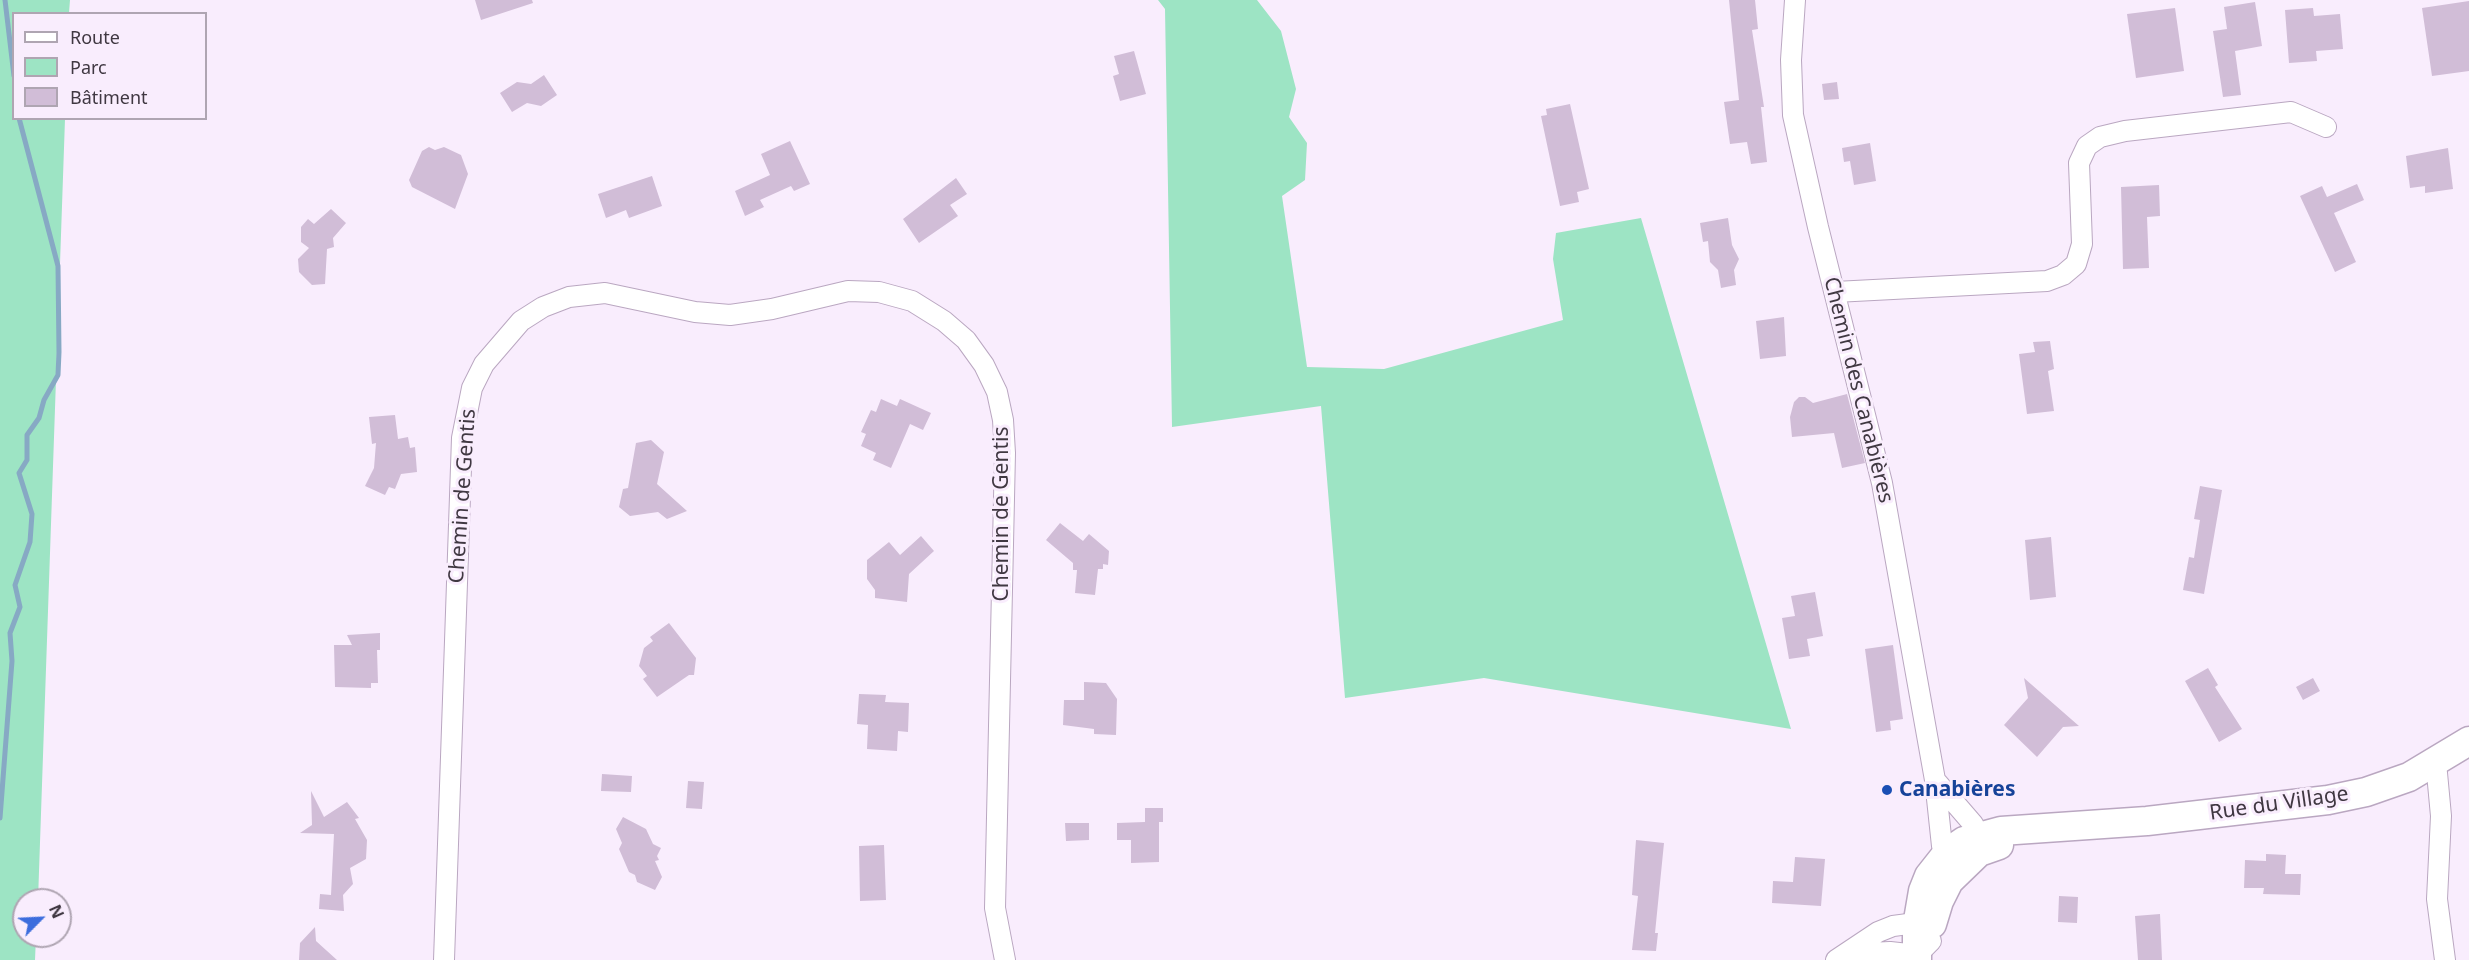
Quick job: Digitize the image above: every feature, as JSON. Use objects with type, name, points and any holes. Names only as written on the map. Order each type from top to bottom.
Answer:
[{"type":"street","name":"Chemin des Canabières","points":[[1795,0],[1791,60],[1793,115],[1882,483],[1935,780],[1942,846],[1968,850]]},
{"type":"street","points":[[1835,292],[1871,288],[2047,281],[2063,275],[2076,264],[2082,243],[2079,163],[2087,147],[2100,137],[2126,131],[2290,112],[2326,127]]},
{"type":"street","name":"Chemin de Gentis","points":[[444,960],[462,438],[472,388],[484,364],[521,321],[543,307],[569,297],[605,293],[695,312],[730,315],[771,309],[848,291],[879,292],[912,301],[944,321],[966,340],[984,365],[997,392],[1003,420],[1005,453],[995,908],[1005,960]]},
{"type":"street","name":"Rue du Village","points":[[1968,850],[2077,827],[2328,800],[2388,785],[2433,765],[2469,741]]},
{"type":"street","points":[[2433,765],[2437,773],[2441,816],[2437,899],[2445,960]]},
{"type":"street","points":[[1922,948],[1939,901],[1968,850],[1965,813],[1935,780]]},
{"type":"street","points":[[1842,957],[1878,932],[1908,924],[1922,948]]},
{"type":"street","points":[[1842,957],[1922,948]]},
{"type":"green space","points":[[0,0],[70,0],[69,12],[12,12],[12,120],[65,120],[38,888],[12,888],[12,948],[36,948],[35,960],[0,960]]},
{"type":"green space","points":[[1158,0],[1257,0],[1281,31],[1296,89],[1289,117],[1307,143],[1305,180],[1282,196],[1307,367],[1384,369],[1563,320],[1553,259],[1556,233],[1641,218],[1791,729],[1484,678],[1345,698],[1321,406],[1172,427],[1165,9]]},
{"type":"building","points":[[475,0],[532,0],[533,3],[481,20]]},
{"type":"building","points":[[1729,0],[1755,0],[1758,29],[1752,30],[1764,107],[1761,107],[1767,162],[1751,164],[1747,142],[1730,144],[1724,102],[1739,100]]},
{"type":"building","points":[[2469,1],[2469,71],[2432,76],[2422,8]]},
{"type":"building","points":[[2255,2],[2262,46],[2235,51],[2241,95],[2223,97],[2213,31],[2227,29],[2224,7]]},
{"type":"building","points":[[2175,8],[2184,71],[2136,78],[2127,14]]},
{"type":"building","points":[[2313,8],[2314,16],[2340,14],[2343,49],[2316,51],[2317,61],[2289,63],[2285,10]]},
{"type":"building","points":[[1134,51],[1146,94],[1120,101],[1113,76],[1119,74],[1114,56]]},
{"type":"building","points":[[544,75],[557,95],[541,106],[527,103],[512,112],[500,93],[517,82],[531,84]]},
{"type":"building","points":[[1837,82],[1839,99],[1824,100],[1822,84]]},
{"type":"building","points":[[1570,104],[1589,189],[1577,192],[1579,202],[1560,206],[1541,116],[1547,115],[1546,109]]},
{"type":"building","points":[[790,141],[810,184],[794,191],[791,186],[760,200],[764,207],[745,216],[735,191],[770,175],[761,154]]},
{"type":"building","points":[[1870,143],[1876,181],[1854,185],[1850,161],[1844,162],[1842,148]]},
{"type":"building","points":[[429,147],[435,150],[444,147],[461,155],[468,174],[455,209],[412,187],[409,180],[422,151]]},
{"type":"building","points":[[2448,148],[2453,189],[2425,193],[2425,186],[2410,188],[2406,156]]},
{"type":"building","points":[[652,176],[662,206],[629,218],[626,210],[606,218],[598,194]]},
{"type":"building","points":[[956,178],[967,194],[950,205],[958,216],[919,243],[903,219]]},
{"type":"building","points":[[2357,184],[2364,200],[2334,213],[2356,262],[2335,272],[2300,196],[2322,186],[2327,197]]},
{"type":"building","points":[[2159,185],[2160,216],[2147,217],[2149,268],[2123,269],[2121,187]]},
{"type":"building","points":[[331,209],[346,223],[333,238],[334,247],[327,249],[325,284],[312,285],[299,272],[298,259],[309,248],[301,242],[301,227],[308,219],[314,224]]},
{"type":"building","points":[[1728,218],[1732,245],[1739,259],[1734,270],[1736,285],[1721,288],[1718,270],[1710,262],[1708,241],[1703,242],[1700,223]]},
{"type":"building","points":[[1784,317],[1786,356],[1760,359],[1756,321]]},
{"type":"building","points":[[2050,341],[2054,369],[2048,371],[2054,411],[2027,414],[2019,354],[2035,352],[2033,342]]},
{"type":"building","points":[[1847,394],[1865,463],[1842,468],[1834,433],[1792,437],[1790,417],[1794,402],[1799,397],[1805,397],[1813,403]]},
{"type":"building","points":[[881,399],[897,406],[900,399],[931,413],[923,430],[910,424],[891,468],[873,460],[876,453],[861,446],[866,434],[861,432],[871,410],[876,412]]},
{"type":"building","points":[[395,415],[398,439],[408,437],[410,448],[415,447],[417,472],[401,474],[395,489],[389,487],[385,495],[365,486],[374,468],[376,443],[372,444],[369,417]]},
{"type":"building","points":[[651,440],[664,452],[657,484],[687,511],[667,519],[658,512],[630,516],[619,507],[623,489],[628,488],[636,443]]},
{"type":"building","points":[[2200,486],[2222,490],[2204,594],[2183,590],[2189,557],[2194,558],[2200,520],[2194,519]]},
{"type":"building","points":[[1060,523],[1083,541],[1089,534],[1109,551],[1108,565],[1103,564],[1103,569],[1098,569],[1095,595],[1075,593],[1077,570],[1073,570],[1073,563],[1046,540]]},
{"type":"building","points":[[921,536],[934,551],[909,574],[907,602],[875,598],[875,590],[867,579],[867,560],[889,542],[900,555]]},
{"type":"building","points":[[2051,537],[2056,597],[2030,600],[2025,540]]},
{"type":"building","points":[[1815,592],[1823,636],[1807,639],[1810,656],[1789,659],[1782,618],[1795,616],[1791,596]]},
{"type":"building","points":[[669,623],[696,658],[694,675],[689,675],[657,697],[643,679],[647,676],[639,666],[644,648],[653,641],[650,637]]},
{"type":"building","points":[[380,633],[380,650],[377,650],[378,683],[371,683],[371,688],[335,687],[334,645],[352,645],[347,635]]},
{"type":"building","points":[[1893,645],[1903,719],[1890,721],[1891,730],[1876,732],[1865,649]]},
{"type":"building","points":[[2208,668],[2218,685],[2215,687],[2242,729],[2219,742],[2185,681]]},
{"type":"building","points":[[2024,678],[2079,726],[2063,727],[2037,757],[2004,725],[2028,698]]},
{"type":"building","points":[[2313,678],[2320,691],[2303,700],[2296,687]]},
{"type":"building","points":[[1084,682],[1106,683],[1117,699],[1116,735],[1094,734],[1094,729],[1063,725],[1064,700],[1084,700]]},
{"type":"building","points":[[859,694],[886,695],[885,702],[909,703],[908,732],[898,731],[897,751],[867,749],[868,725],[857,724]]},
{"type":"building","points":[[602,774],[632,776],[631,792],[601,791]]},
{"type":"building","points":[[688,781],[704,782],[702,809],[686,808]]},
{"type":"building","points":[[311,791],[324,817],[347,802],[359,818],[355,819],[367,840],[366,859],[350,868],[353,884],[343,895],[344,911],[319,909],[320,894],[331,895],[334,834],[300,833],[312,825]]},
{"type":"building","points":[[1145,808],[1163,808],[1163,822],[1159,822],[1159,862],[1131,863],[1131,840],[1117,840],[1117,823],[1145,822]]},
{"type":"building","points":[[623,817],[646,829],[653,844],[661,848],[657,856],[659,860],[655,861],[662,877],[655,890],[637,882],[635,875],[629,872],[619,849],[622,843],[616,829]]},
{"type":"building","points":[[1065,823],[1089,823],[1089,840],[1066,841]]},
{"type":"building","points":[[1636,840],[1664,843],[1655,933],[1658,933],[1656,951],[1632,950],[1638,896],[1632,895]]},
{"type":"building","points":[[884,845],[886,900],[860,901],[859,846]]},
{"type":"building","points":[[2266,854],[2286,855],[2285,874],[2301,874],[2300,895],[2263,894],[2264,888],[2244,888],[2245,860],[2266,861]]},
{"type":"building","points":[[1795,857],[1825,859],[1821,906],[1772,903],[1773,881],[1793,882]]},
{"type":"building","points":[[2059,896],[2078,897],[2077,923],[2058,922]]},
{"type":"building","points":[[2160,914],[2162,960],[2138,960],[2135,916]]},
{"type":"building","points":[[315,927],[316,941],[337,960],[299,960],[300,943]]},
{"type":"waterway","points":[[5,0],[12,59]]},
{"type":"waterway","points":[[0,818],[12,661],[10,633],[20,607],[15,585],[30,542],[32,514],[19,473],[27,460],[27,435],[39,418],[44,400],[58,375],[59,352],[58,266],[20,120]]},
{"type":"place","name":"Canabières","points":[[1887,790]]}]
